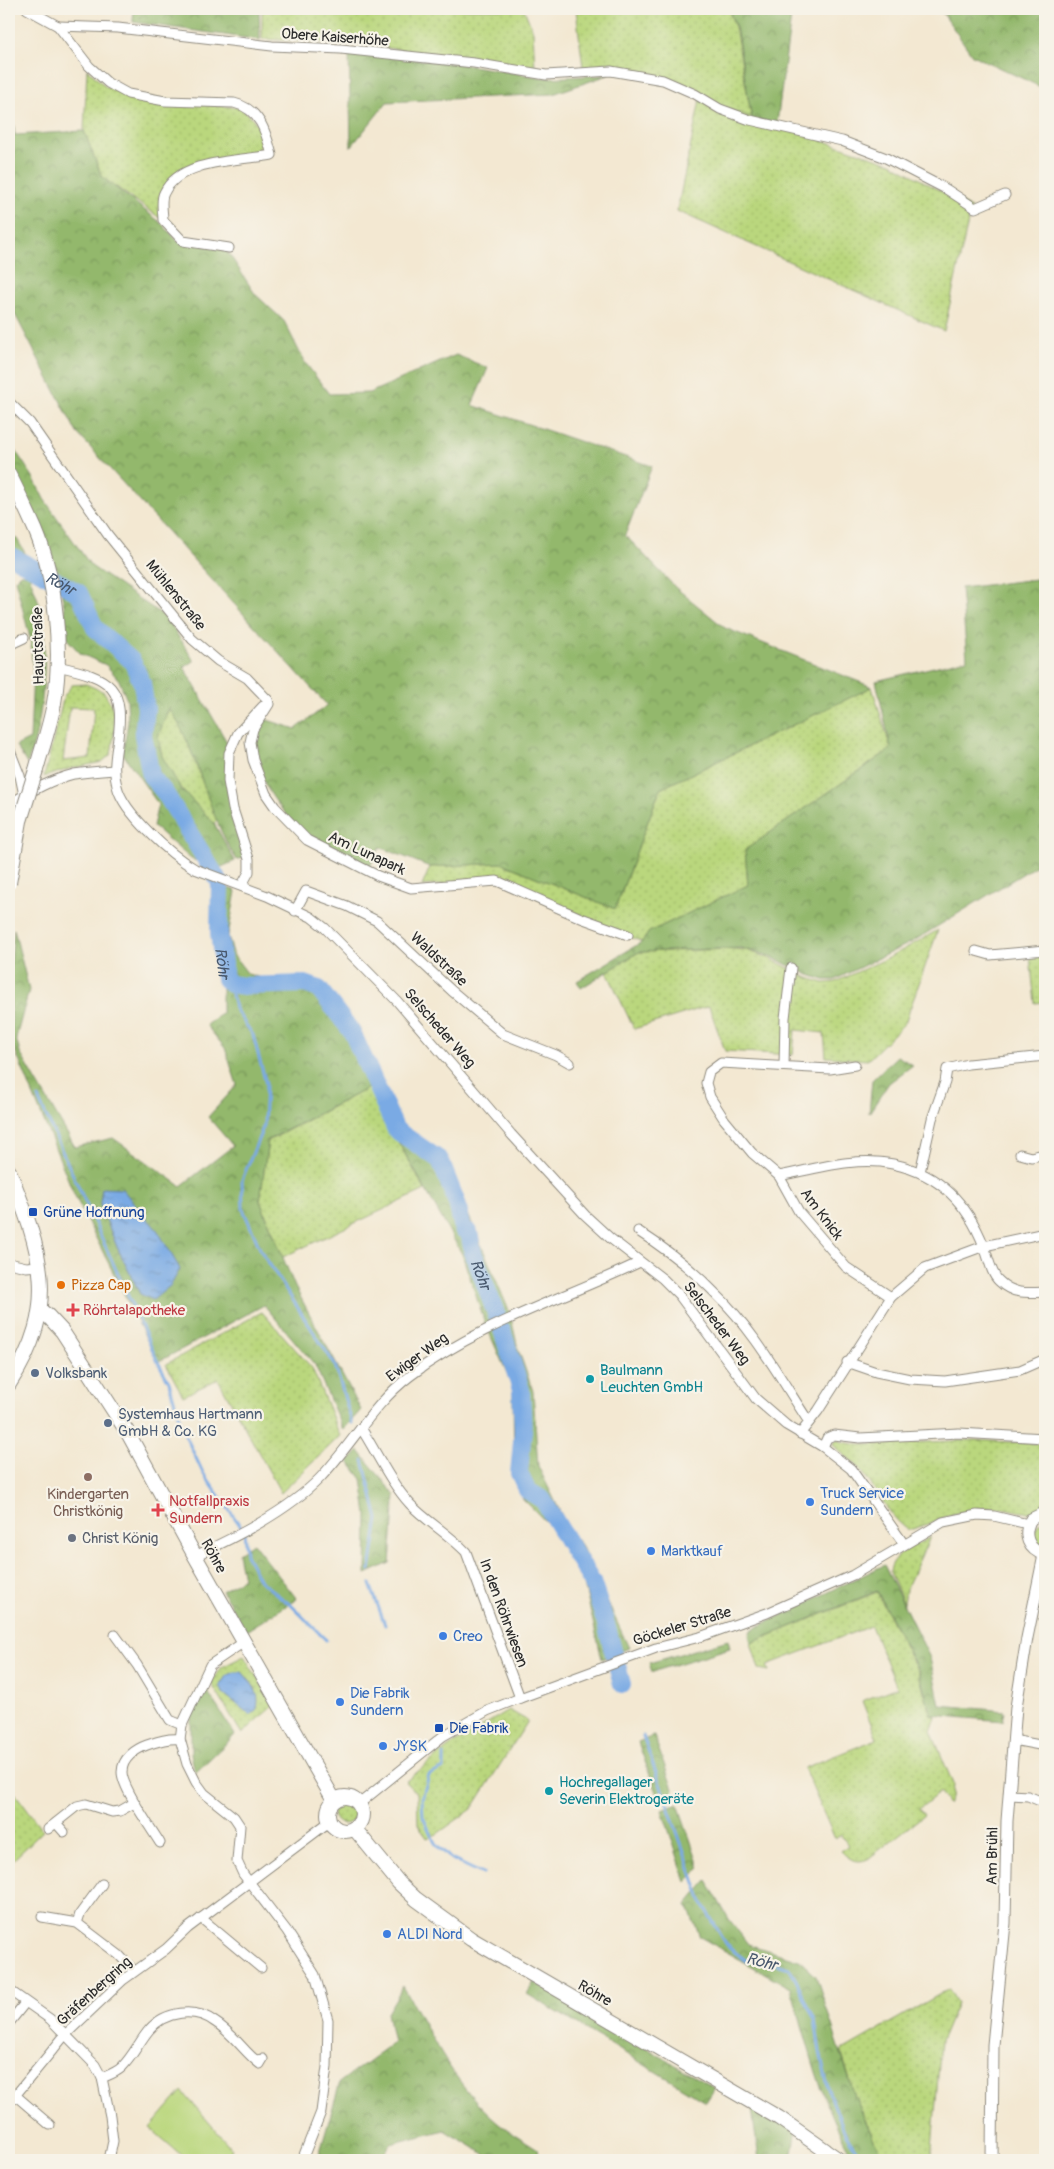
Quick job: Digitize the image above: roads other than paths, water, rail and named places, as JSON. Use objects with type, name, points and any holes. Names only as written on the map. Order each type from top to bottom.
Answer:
[{"type":"main road","name":"Hauptstraße","points":[[9,474],[36,531],[42,553],[56,616],[57,666],[54,703],[20,822],[9,883]]},
{"type":"main road","points":[[9,1171],[32,1232],[42,1284],[37,1324],[25,1355],[9,1384]]},
{"type":"main road","name":"Röhre","points":[[40,1310],[62,1331],[128,1433],[195,1556],[334,1800]]},
{"type":"main road","points":[[346,1796],[359,1804],[362,1817],[360,1823],[354,1828],[344,1831],[339,1830],[329,1822],[328,1808],[334,1800],[346,1796]]},
{"type":"main road","name":"Röhre","points":[[354,1828],[399,1883],[416,1899],[471,1939],[772,2114],[840,2160]]},
{"type":"street","name":"Obere Kaiserhöhe","points":[[27,9],[58,26],[90,66],[108,83],[128,94],[165,101],[234,103],[244,106],[252,112],[266,131],[272,155],[205,165],[186,171],[173,179],[162,195],[163,220],[183,241],[229,248]]},
{"type":"street","name":"Obere Kaiserhöhe","points":[[58,26],[118,28],[272,46],[341,49],[474,63],[546,75],[611,71],[663,80],[695,94],[720,109],[750,120],[842,141],[909,169],[946,189],[975,208],[1005,195]]},
{"type":"street","name":"Mühlenstraße","points":[[9,402],[30,423],[108,535],[192,639],[218,661],[248,678],[268,700]]},
{"type":"street","points":[[9,645],[24,638]]},
{"type":"street","name":"Selscheder Weg","points":[[57,666],[88,673],[101,679],[117,695],[120,704],[121,720],[114,770],[120,796],[142,825],[185,862],[208,874],[242,885],[311,917],[325,928],[397,1001],[511,1134],[584,1215],[663,1279],[679,1295],[756,1399],[772,1414],[800,1434],[823,1447],[851,1469],[904,1544]]},
{"type":"street","points":[[242,885],[249,872],[249,859],[232,809],[228,781],[229,753],[238,733],[268,700]]},
{"type":"street","name":"Am Lunapark","points":[[268,700],[268,704],[253,729],[250,742],[253,760],[266,794],[275,807],[306,840],[378,876],[411,888],[497,881],[581,918],[628,935]]},
{"type":"street","points":[[9,748],[20,776],[24,795]]},
{"type":"street","points":[[9,804],[60,778],[75,774],[114,770]]},
{"type":"street","name":"Waldstraße","points":[[295,911],[306,891],[347,906],[377,921],[452,991],[503,1034],[556,1055],[570,1064]]},
{"type":"street","points":[[976,951],[990,955],[1045,950]]},
{"type":"street","points":[[784,1066],[785,1018],[791,968]]},
{"type":"street","points":[[920,1172],[932,1119],[945,1082],[947,1069],[968,1064],[1045,1056]]},
{"type":"street","points":[[779,1176],[752,1153],[710,1097],[706,1083],[710,1072],[721,1063],[830,1069],[855,1065]]},
{"type":"street","points":[[1020,1154],[1031,1157],[1045,1154]]},
{"type":"street","name":"Am Knick","points":[[891,1297],[846,1266],[799,1212],[779,1176],[851,1163],[873,1162],[891,1163],[920,1172],[940,1184],[958,1199],[973,1219],[998,1281],[1018,1293],[1045,1292]]},
{"type":"street","points":[[638,1231],[666,1249],[717,1294],[760,1347],[808,1422]]},
{"type":"street","points":[[800,1434],[818,1411],[847,1362],[891,1297],[925,1268],[984,1246],[1045,1234]]},
{"type":"street","name":"Ewiger Weg","points":[[195,1556],[244,1531],[295,1498],[318,1480],[397,1386],[444,1352],[488,1328],[596,1283],[640,1262]]},
{"type":"street","points":[[9,1264],[26,1267],[40,1266]]},
{"type":"street","points":[[847,1362],[876,1372],[910,1379],[945,1380],[1020,1370],[1045,1359]]},
{"type":"street","name":"In den Röhrwiesen","points":[[362,1428],[397,1488],[411,1505],[455,1540],[466,1552],[520,1698]]},
{"type":"street","points":[[823,1447],[827,1438],[834,1434],[860,1438],[959,1434],[1045,1438]]},
{"type":"street","points":[[1045,1512],[1037,1514],[1028,1524],[1027,1540],[1036,1551],[1045,1555]]},
{"type":"street","name":"Göckeler Straße","points":[[359,1804],[443,1736],[487,1711],[656,1648],[700,1637],[767,1613],[853,1575],[927,1530],[959,1518],[977,1515],[994,1516],[1028,1524]]},
{"type":"street","name":"Am Brühl","points":[[992,2160],[993,2045],[1005,1923],[1013,1740],[1018,1687],[1045,1555]]},
{"type":"street","points":[[115,1635],[137,1665],[170,1720],[182,1725]]},
{"type":"street","points":[[244,1642],[210,1665],[182,1725],[180,1739],[187,1764],[196,1782],[204,1793],[234,1817],[240,1826],[237,1861],[249,1883],[287,1931],[315,1974],[328,2020],[327,2067],[321,2112],[302,2160]]},
{"type":"street","points":[[160,1843],[134,1803],[122,1772],[126,1758],[140,1748],[167,1738],[180,1739]]},
{"type":"street","points":[[1013,1740],[1045,1746]]},
{"type":"street","points":[[1010,1795],[1028,1796],[1045,1803]]},
{"type":"street","points":[[64,1832],[52,1826],[77,1806],[86,1804],[112,1812],[120,1811],[134,1803]]},
{"type":"street","name":"Gräfenbergring","points":[[9,2103],[66,2035],[134,1971],[329,1822]]},
{"type":"street","points":[[76,1923],[80,1914],[102,1884]]},
{"type":"street","points":[[42,1917],[76,1923],[119,1955],[134,1971]]},
{"type":"street","points":[[201,1918],[261,1968]]},
{"type":"street","points":[[9,1990],[25,2003],[42,2012],[95,2065],[102,2078],[113,2141],[109,2160]]},
{"type":"street","points":[[9,2023],[25,2003]]},
{"type":"street","points":[[102,2078],[123,2067],[148,2032],[160,2020],[181,2013],[197,2014],[215,2021],[242,2044],[256,2060]]},
{"type":"street","points":[[15,2095],[50,2125]]},
{"type":"water","points":[[102,1188],[122,1189],[158,1231],[180,1269],[171,1285],[153,1300],[140,1294],[117,1247],[100,1204]]},
{"type":"water","points":[[235,1672],[242,1672],[253,1685],[257,1695],[258,1705],[256,1711],[250,1715],[223,1693],[220,1685],[226,1676]]},
{"type":"waterway","name":"Röhr","points":[[9,555],[79,593],[95,628],[132,661],[142,683],[146,709],[143,735],[151,776],[165,793],[220,883],[219,933],[225,979],[230,984],[244,986],[305,984],[319,989],[352,1032],[396,1130],[440,1160],[457,1203],[463,1229],[469,1232],[473,1252],[497,1316]]},
{"type":"waterway","points":[[230,984],[235,1009],[253,1035],[266,1084],[264,1125],[242,1180],[243,1209],[261,1251],[335,1365],[352,1423]]},
{"type":"waterway","points":[[38,1098],[158,1362],[169,1382],[182,1428],[203,1473],[244,1531],[246,1555],[260,1581],[292,1606],[326,1640]]},
{"type":"waterway","name":"Röhr","points":[[502,1330],[521,1390],[523,1431],[519,1473],[527,1490],[543,1500],[592,1582],[606,1624],[622,1684]]},
{"type":"waterway","points":[[363,1460],[378,1519],[370,1570]]},
{"type":"waterway","points":[[370,1584],[385,1625]]},
{"type":"waterway","name":"Röhr","points":[[643,1736],[703,1905],[728,1947],[747,1961],[774,1963],[789,1968],[815,2020],[829,2092],[845,2133],[863,2160]]},
{"type":"waterway","points":[[444,1754],[444,1768],[429,1775],[422,1799],[423,1817],[435,1843],[451,1859],[483,1874]]},
{"type":"place","name":"Grüne Hoffnung","points":[[33,1212]]},
{"type":"place","name":"Pizza Cap","points":[[61,1285]]},
{"type":"place","name":"Röhrtalapotheke","points":[[73,1310]]},
{"type":"place","name":"Volksbank","points":[[35,1373]]},
{"type":"place","name":"Baulmann Leuchten GmbH","points":[[590,1379]]},
{"type":"place","name":"Systemhaus Hartmann GmbH & Co. KG","points":[[108,1423]]},
{"type":"place","name":"Kindergarten Christkönig","points":[[88,1477]]},
{"type":"place","name":"Truck Service Sundern","points":[[810,1502]]},
{"type":"place","name":"Notfallpraxis Sundern","points":[[158,1510]]},
{"type":"place","name":"Christ König","points":[[72,1538]]},
{"type":"place","name":"Marktkauf","points":[[651,1551]]},
{"type":"place","name":"Creo","points":[[443,1636]]},
{"type":"place","name":"Die Fabrik Sundern","points":[[340,1702]]},
{"type":"place","name":"Die Fabrik","points":[[439,1728]]},
{"type":"place","name":"JYSK","points":[[383,1746]]},
{"type":"place","name":"Hochregallager Severin Elektrogeräte","points":[[549,1791]]},
{"type":"place","name":"ALDI Nord","points":[[387,1934]]}]
